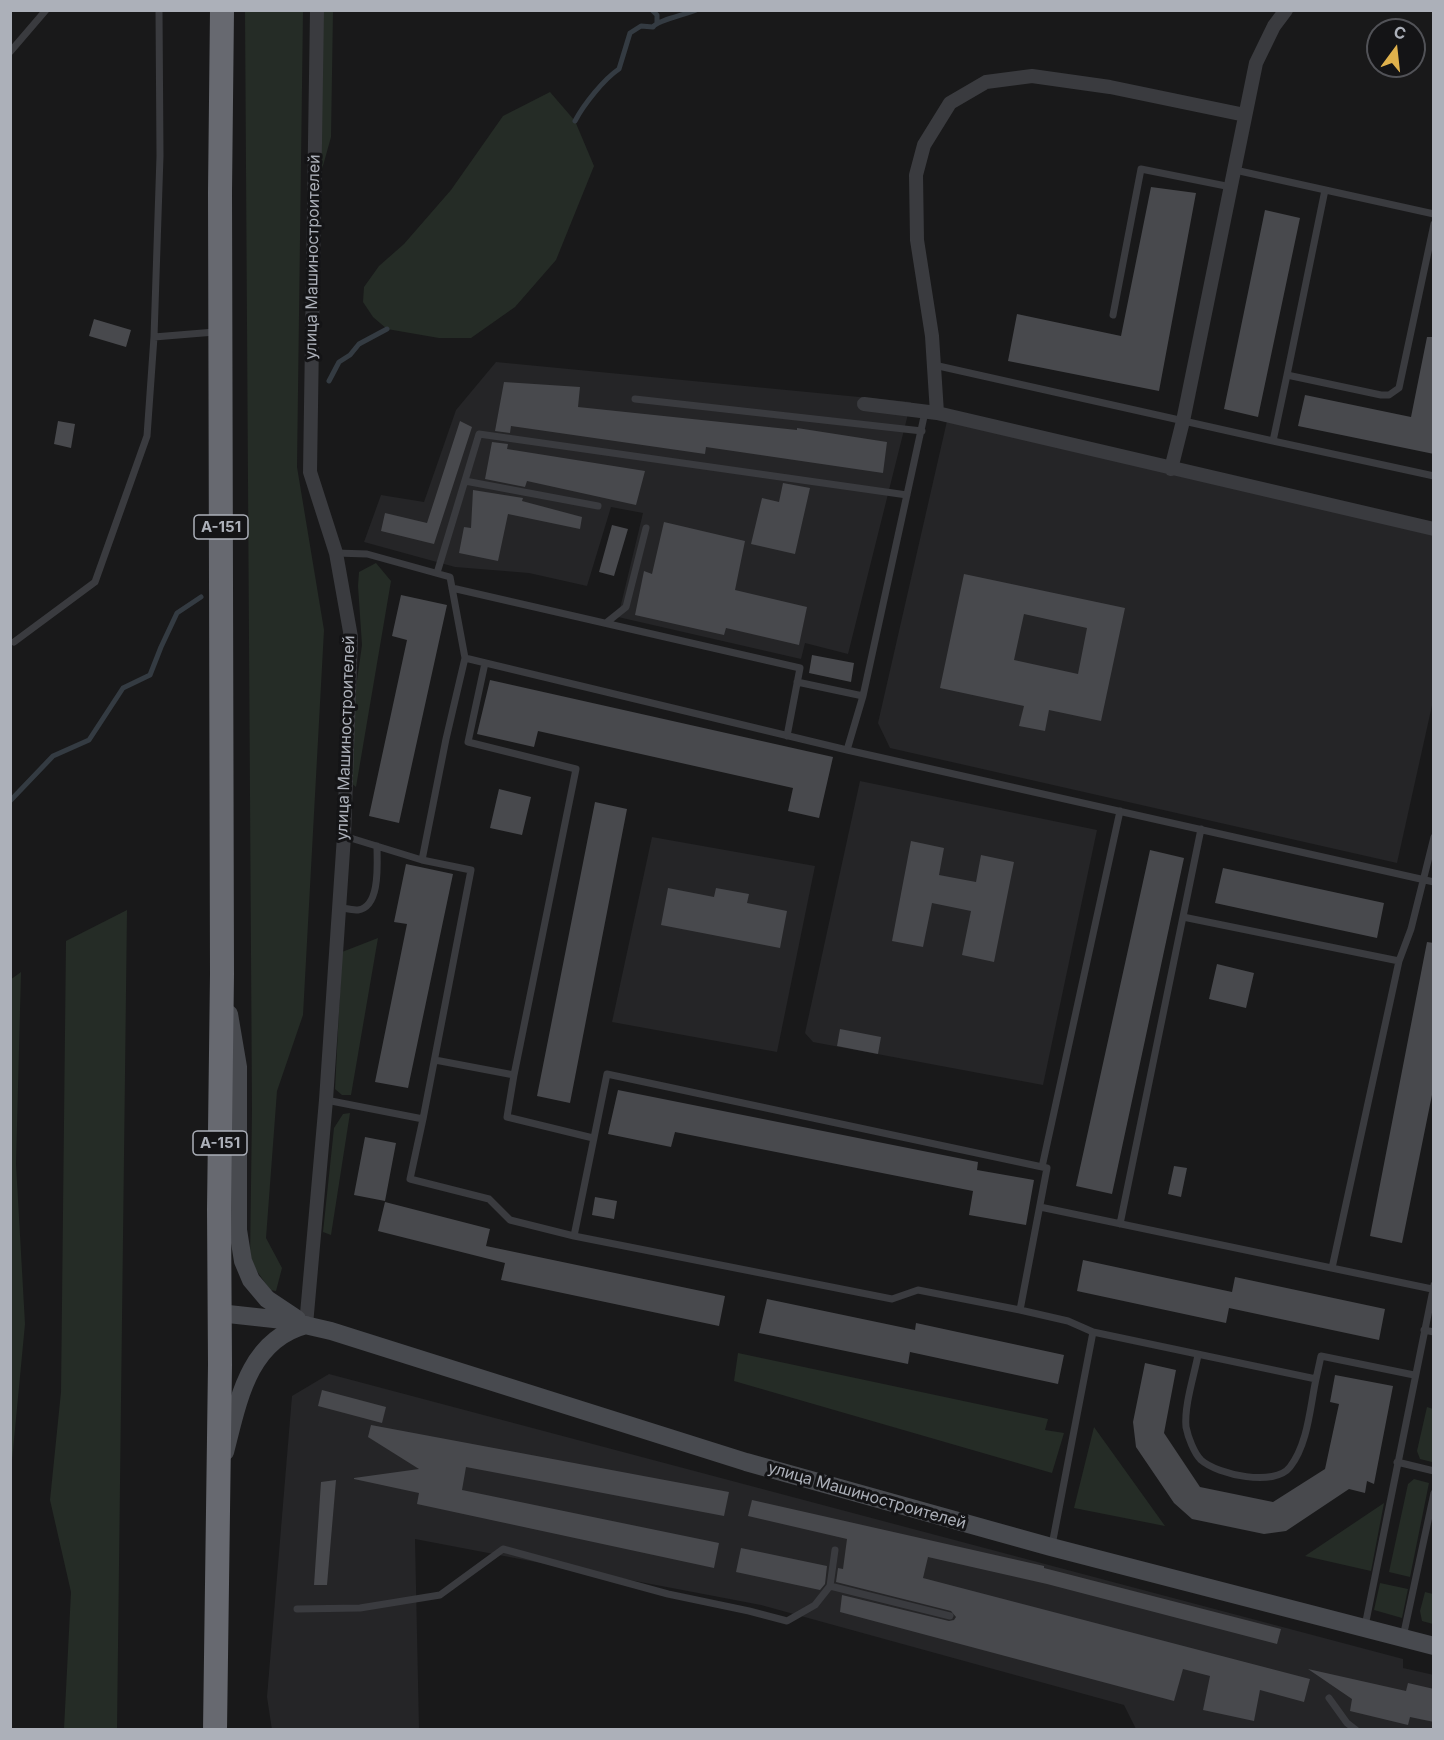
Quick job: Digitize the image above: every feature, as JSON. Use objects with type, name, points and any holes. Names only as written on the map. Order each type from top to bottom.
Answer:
[{"type":"highway","name":"А-151","points":[[215,1730],[222,974],[220,331],[222,10]]},
{"type":"main road","points":[[222,974],[238,1067],[238,1230],[243,1262],[251,1280],[267,1299],[306,1324]]},
{"type":"main road","name":"улица Машиностроителей","points":[[219,1312],[306,1324],[746,1462],[1051,1547],[1434,1646]]},
{"type":"main road","points":[[217,1480],[246,1376],[258,1358],[282,1334],[306,1324]]},
{"type":"street","name":"улица Машиностроителей","points":[[306,1324],[326,1100],[344,836],[351,637],[336,553],[310,472],[317,10]]},
{"type":"street","points":[[1171,469],[1183,422],[1256,63],[1274,26],[1286,10]]},
{"type":"street","points":[[931,413],[934,365],[932,336],[917,240],[916,175],[924,145],[950,103],[986,82],[1032,76],[1110,87],[1245,115]]},
{"type":"street","points":[[864,404],[931,413],[1434,529]]},
{"type":"lane","points":[[10,52],[46,10]]},
{"type":"lane","points":[[14,642],[95,582],[147,436],[154,337],[160,156],[159,10]]},
{"type":"lane","points":[[1113,315],[1141,169],[1231,187]]},
{"type":"lane","points":[[1235,170],[1434,214]]},
{"type":"lane","points":[[1273,441],[1325,189]]},
{"type":"lane","points":[[1287,375],[1381,395],[1395,392],[1401,382],[1434,224]]},
{"type":"lane","points":[[154,337],[220,331]]},
{"type":"lane","points":[[934,365],[1434,476]]},
{"type":"lane","points":[[634,399],[922,431]]},
{"type":"lane","points":[[847,750],[863,696],[922,431],[931,413]]},
{"type":"lane","points":[[437,573],[479,434],[907,495]]},
{"type":"lane","points":[[465,481],[598,506]]},
{"type":"lane","points":[[606,623],[626,607],[646,528]]},
{"type":"lane","points":[[336,553],[367,554],[450,577],[465,658],[422,860]]},
{"type":"lane","points":[[452,588],[800,668],[787,736]]},
{"type":"lane","points":[[465,658],[847,750],[1434,882]]},
{"type":"lane","points":[[485,663],[468,742],[576,769],[507,1117],[593,1138]]},
{"type":"lane","points":[[797,682],[863,696]]},
{"type":"lane","points":[[1042,1167],[1120,811]]},
{"type":"lane","points":[[1120,1224],[1201,829]]},
{"type":"lane","points":[[344,836],[422,860],[471,870],[410,1179],[489,1199],[510,1220],[574,1236],[892,1299],[918,1290],[1068,1320],[1094,1332],[1316,1380]]},
{"type":"lane","points":[[1332,1268],[1399,960],[1411,930],[1434,837]]},
{"type":"lane","points":[[339,908],[358,910],[366,907],[373,899],[377,846]]},
{"type":"lane","points":[[1183,917],[1399,960]]},
{"type":"lane","points":[[435,1060],[514,1075]]},
{"type":"lane","points":[[574,1236],[607,1074],[1047,1168],[1020,1310]]},
{"type":"lane","points":[[326,1100],[423,1119]]},
{"type":"lane","points":[[1040,1207],[1433,1287],[1364,1629]]},
{"type":"lane","points":[[1424,1330],[1434,1332]]},
{"type":"lane","points":[[1051,1547],[1094,1332]]},
{"type":"lane","points":[[1198,1355],[1187,1409],[1186,1427],[1191,1443],[1200,1459],[1216,1470],[1252,1478],[1270,1477],[1289,1469],[1301,1445],[1321,1356],[1414,1375]]},
{"type":"lane","points":[[1397,1462],[1434,1471]]},
{"type":"lane","points":[[1403,1638],[1434,1492]]},
{"type":"lane","points":[[297,1609],[360,1608],[440,1595],[503,1549],[668,1594],[787,1621],[815,1605],[830,1586],[835,1550]]},
{"type":"lane","points":[[830,1586],[950,1616]]},
{"type":"lane","points":[[1329,1698],[1347,1723],[1356,1730]]},
{"type":"shaded area","points":[[245,11],[303,11],[297,467],[324,630],[303,1015],[277,1091],[266,1238],[282,1268],[276,1291],[270,1290],[250,1261],[252,1110]]},
{"type":"shaded area","points":[[322,11],[333,11],[331,137],[321,173]]},
{"type":"shaded area","points":[[550,92],[575,121],[594,166],[556,260],[515,307],[471,338],[439,338],[387,329],[373,317],[363,302],[364,287],[379,266],[404,244],[451,190],[503,116]]},
{"type":"shaded area","points":[[496,362],[911,402],[848,654],[805,643],[801,659],[618,617],[643,513],[611,507],[587,586],[529,573],[455,567],[364,542],[381,495],[424,502],[456,410]]},
{"type":"shaded area","points":[[947,421],[1433,534],[1433,701],[1397,863],[890,748],[878,723]]},
{"type":"shaded area","points":[[376,563],[391,581],[356,787],[351,783],[355,694],[362,645],[359,572]]},
{"type":"shaded area","points":[[860,781],[1097,830],[1043,1085],[813,1042],[805,1033]]},
{"type":"shaded area","points":[[652,837],[815,866],[777,1052],[612,1022]]},
{"type":"shaded area","points":[[127,910],[117,1729],[64,1729],[71,1592],[50,1500],[61,1392],[66,941]]},
{"type":"shaded area","points":[[378,938],[351,1095],[342,1095],[335,1089],[342,952]]},
{"type":"shaded area","points":[[21,972],[16,1164],[25,1324],[11,1471],[10,980]]},
{"type":"shaded area","points":[[350,1113],[331,1235],[323,1232],[334,1128],[343,1114]]},
{"type":"shaded area","points":[[738,1353],[1048,1419],[1045,1430],[1064,1433],[1052,1473],[734,1381]]},
{"type":"shaded area","points":[[329,1374],[1403,1659],[1403,1668],[1434,1675],[1433,1729],[1136,1729],[1124,1705],[761,1605],[415,1539],[419,1729],[272,1730],[267,1697],[292,1396]]},
{"type":"shaded area","points":[[1427,1407],[1433,1409],[1432,1462],[1420,1459],[1417,1451]]},
{"type":"shaded area","points":[[1094,1427],[1165,1526],[1074,1508]]},
{"type":"shaded area","points":[[1414,1479],[1429,1483],[1410,1577],[1389,1572],[1408,1484]]},
{"type":"shaded area","points":[[1384,1503],[1371,1571],[1305,1556]]},
{"type":"shaded area","points":[[1380,1583],[1408,1589],[1402,1618],[1374,1610]]},
{"type":"shaded area","points":[[1425,1592],[1433,1594],[1433,1624],[1422,1621],[1420,1611]]},
{"type":"building","points":[[1151,187],[1196,193],[1159,391],[1008,361],[1017,314],[1121,336]]},
{"type":"building","points":[[1265,210],[1300,218],[1258,417],[1224,409]]},
{"type":"building","points":[[94,319],[131,330],[126,347],[89,336]]},
{"type":"building","points":[[1427,337],[1434,337],[1434,454],[1298,426],[1305,395],[1411,417]]},
{"type":"building","points":[[504,382],[580,387],[578,407],[797,430],[797,428],[887,442],[883,473],[706,447],[705,454],[511,426],[510,433],[495,431]]},
{"type":"building","points":[[58,421],[75,424],[71,448],[54,444]]},
{"type":"building","points":[[460,421],[472,427],[434,544],[381,531],[385,513],[427,523]]},
{"type":"building","points":[[492,442],[508,444],[507,449],[645,471],[636,505],[527,481],[525,487],[485,479]]},
{"type":"building","points":[[783,483],[810,488],[795,554],[751,544],[762,498],[779,502]]},
{"type":"building","points":[[473,490],[523,498],[522,501],[582,517],[580,529],[508,514],[498,561],[459,553],[464,527],[471,528]]},
{"type":"building","points":[[664,522],[745,541],[735,590],[807,607],[799,645],[726,628],[724,635],[635,615],[644,571],[652,574]]},
{"type":"building","points":[[612,525],[628,529],[614,576],[599,572]]},
{"type":"building","points":[[964,574],[1125,608],[1101,721],[1049,710],[1045,731],[1019,726],[1024,706],[940,688]],"holes":[[[1024,614],[1087,628],[1078,674],[1014,660]]]},
{"type":"building","points":[[401,595],[447,605],[399,823],[369,816],[407,640],[392,636]]},
{"type":"building","points":[[812,655],[854,663],[851,682],[809,673]]},
{"type":"building","points":[[490,680],[833,757],[819,818],[788,811],[793,788],[538,731],[534,747],[477,734]]},
{"type":"building","points":[[499,789],[531,797],[522,835],[490,828]]},
{"type":"building","points":[[595,802],[627,809],[570,1103],[537,1096]]},
{"type":"building","points":[[911,841],[944,848],[939,875],[976,882],[981,855],[1014,862],[994,962],[962,955],[971,911],[932,903],[923,947],[892,941]]},
{"type":"building","points":[[1150,850],[1184,858],[1112,1194],[1076,1186]]},
{"type":"building","points":[[406,864],[453,874],[408,1088],[375,1082],[407,924],[394,922]]},
{"type":"building","points":[[1223,868],[1384,903],[1377,938],[1215,903]]},
{"type":"building","points":[[668,888],[714,897],[716,888],[749,894],[747,903],[787,911],[780,948],[661,925]]},
{"type":"building","points":[[1427,942],[1434,943],[1434,1085],[1402,1243],[1370,1236]]},
{"type":"building","points":[[1217,964],[1254,973],[1246,1008],[1209,999]]},
{"type":"building","points":[[840,1029],[881,1037],[878,1054],[837,1046]]},
{"type":"building","points":[[618,1090],[978,1162],[977,1170],[1034,1180],[1026,1225],[969,1215],[973,1191],[675,1132],[671,1147],[608,1134]]},
{"type":"building","points":[[365,1137],[396,1143],[385,1201],[354,1195]]},
{"type":"building","points":[[1174,1166],[1187,1168],[1181,1197],[1168,1194]]},
{"type":"building","points":[[595,1197],[617,1201],[614,1219],[592,1215]]},
{"type":"building","points":[[385,1202],[490,1229],[486,1246],[725,1296],[719,1326],[501,1280],[505,1263],[378,1231]]},
{"type":"building","points":[[1083,1260],[1232,1292],[1235,1277],[1385,1309],[1379,1340],[1229,1308],[1226,1323],[1077,1291]]},
{"type":"building","points":[[767,1299],[915,1330],[916,1323],[1064,1355],[1058,1384],[910,1352],[908,1364],[759,1333]]},
{"type":"building","points":[[1145,1363],[1176,1370],[1164,1433],[1200,1487],[1273,1502],[1325,1469],[1339,1404],[1330,1402],[1335,1375],[1393,1386],[1374,1484],[1367,1481],[1365,1493],[1349,1489],[1286,1531],[1264,1534],[1192,1519],[1174,1503],[1136,1447],[1133,1422]]},
{"type":"building","points":[[322,1390],[386,1407],[382,1423],[318,1406]]},
{"type":"building","points":[[371,1425],[729,1492],[724,1516],[466,1467],[462,1490],[719,1543],[714,1568],[417,1504],[419,1493],[354,1479],[419,1469],[368,1437]]},
{"type":"building","points":[[336,1480],[327,1585],[314,1585],[321,1482]]},
{"type":"building","points":[[752,1500],[1044,1566],[1044,1568],[1281,1629],[1277,1644],[1047,1584],[928,1557],[923,1578],[1310,1679],[1304,1702],[1260,1690],[1254,1721],[1203,1710],[1210,1676],[1183,1669],[1174,1701],[840,1612],[842,1595],[949,1621],[956,1617],[951,1611],[836,1582],[838,1568],[843,1569],[847,1539],[748,1516]]},
{"type":"building","points":[[741,1548],[827,1566],[825,1584],[820,1590],[736,1572]]},
{"type":"building","points":[[1308,1669],[1406,1691],[1408,1683],[1434,1689],[1434,1722],[1410,1717],[1408,1725],[1350,1711],[1352,1699]]},
{"type":"waterway","points":[[652,10],[657,15],[657,22]]},
{"type":"waterway","points":[[575,121],[595,92],[619,69],[630,33],[641,26],[653,27],[696,10]]},
{"type":"waterway","points":[[329,381],[339,362],[350,355],[359,344],[387,329]]},
{"type":"waterway","points":[[10,801],[53,756],[89,740],[123,688],[150,675],[177,613],[201,597]]}]
